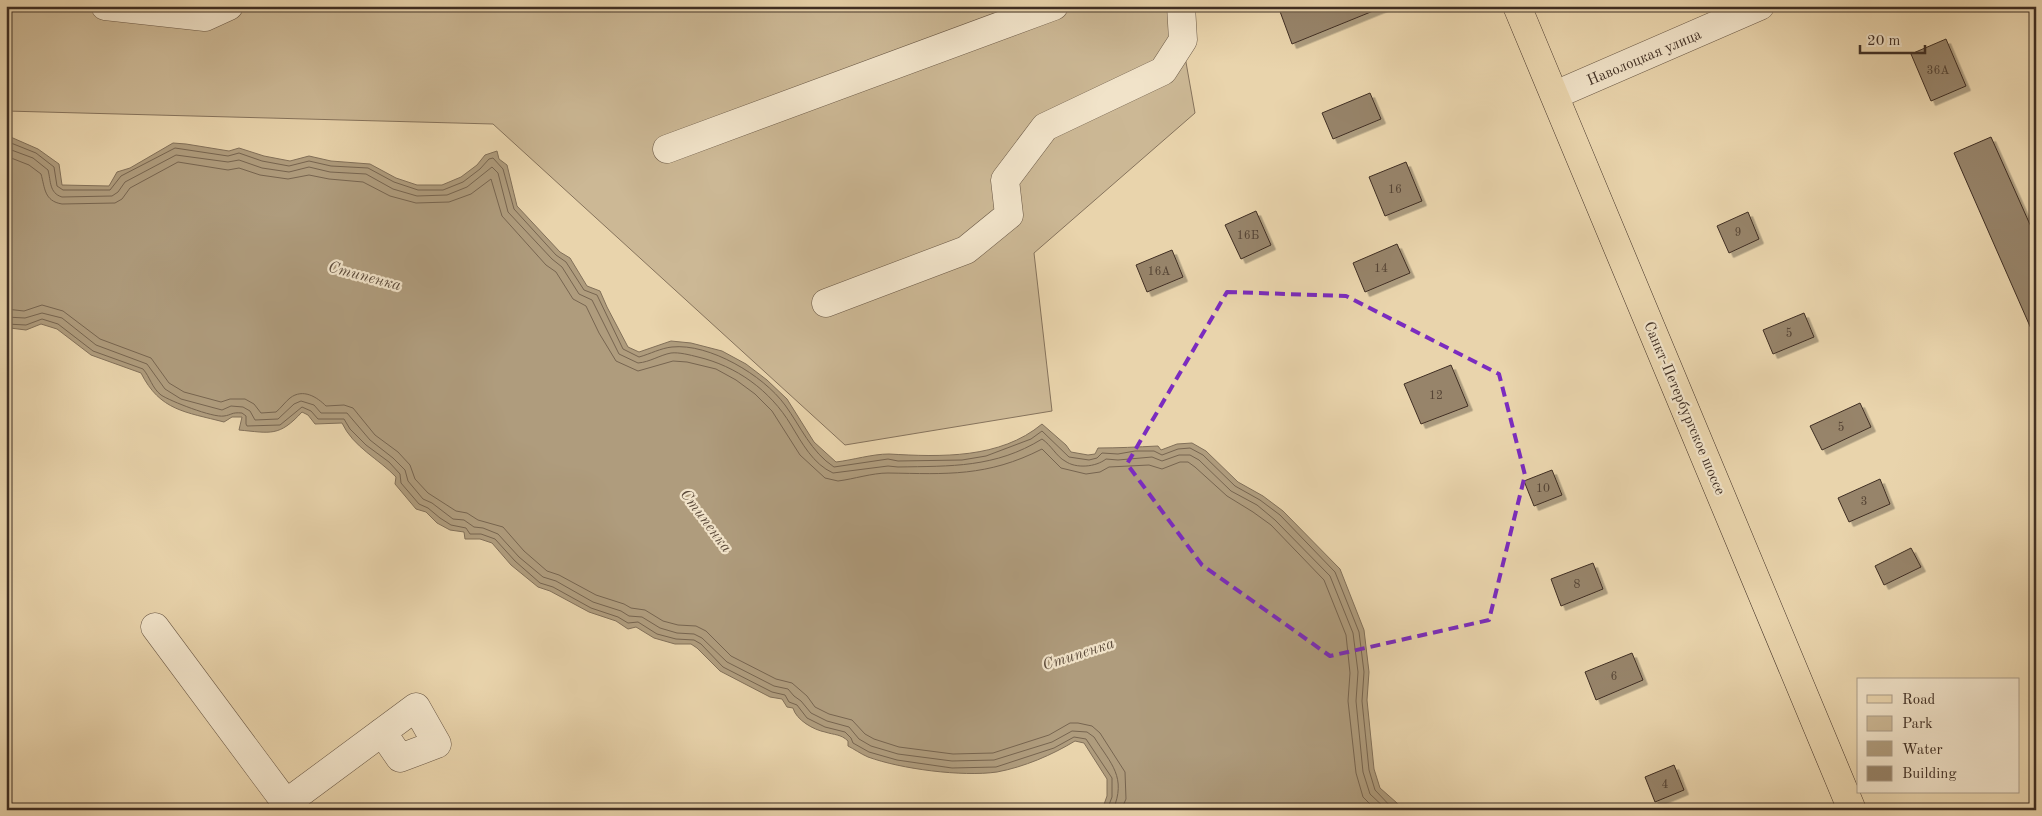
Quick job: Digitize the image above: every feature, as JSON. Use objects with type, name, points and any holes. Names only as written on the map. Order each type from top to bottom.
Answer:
[{"type":"main road","name":"Санкт-Петербургское шоссе","points":[[1517,6],[1852,810]]},
{"type":"street","points":[[104,6],[202,12],[229,6]]},
{"type":"street","points":[[668,149],[1054,6]]},
{"type":"street","points":[[826,303],[966,250],[1009,215],[1005,180],[1045,127],[1164,71],[1183,40],[1181,6]]},
{"type":"street","name":"Наволоцкая улица","points":[[1555,95],[1760,6]]},
{"type":"street","points":[[155,627],[288,807],[382,732]]},
{"type":"highlighted area","points":[[1227,292],[1346,296],[1499,374],[1525,475],[1489,620],[1330,656],[1202,565],[1127,464]]},
{"type":"green space","points":[[6,6],[1176,6],[1195,113],[1034,253],[1052,411],[845,445],[493,124],[6,111]]},
{"type":"water","name":"Стипенка","points":[[6,135],[38,149],[59,164],[62,185],[109,186],[117,172],[130,168],[173,143],[229,151],[239,148],[264,156],[290,161],[309,156],[331,161],[370,164],[396,178],[417,185],[442,185],[461,177],[477,165],[485,155],[497,151],[499,159],[507,165],[517,206],[560,252],[570,258],[587,286],[600,291],[628,347],[639,352],[671,341],[691,343],[722,351],[746,364],[787,399],[814,442],[836,462],[883,454],[929,456],[989,450],[1008,444],[1042,424],[1066,445],[1071,452],[1088,455],[1095,454],[1098,448],[1158,446],[1161,450],[1177,444],[1192,443],[1206,451],[1238,482],[1263,496],[1283,511],[1340,569],[1364,630],[1369,672],[1367,700],[1374,769],[1380,788],[1397,803],[1400,810],[1102,810],[1107,796],[1107,779],[1084,743],[1075,741],[1027,764],[1007,770],[983,773],[932,771],[897,765],[865,756],[848,746],[848,741],[843,737],[821,731],[806,724],[798,717],[793,708],[787,707],[782,699],[770,697],[720,671],[691,644],[675,644],[654,638],[636,627],[628,629],[616,621],[589,612],[550,591],[538,587],[511,565],[492,543],[480,539],[465,539],[464,532],[450,530],[437,523],[426,512],[416,509],[395,484],[396,477],[359,446],[342,423],[315,424],[308,415],[302,412],[287,426],[274,432],[239,430],[242,417],[232,417],[224,422],[175,408],[166,403],[148,386],[141,373],[91,355],[57,329],[41,324],[26,330],[6,329]]},
{"type":"building","points":[[1278,6],[1383,6],[1383,7],[1292,44]]},
{"type":"building","points":[[1946,39],[1966,86],[1931,101],[1911,54]]},
{"type":"building","points":[[1370,93],[1381,119],[1333,139],[1322,113]]},
{"type":"building","points":[[1991,137],[2036,238],[2036,340],[1954,153]]},
{"type":"building","points":[[1406,162],[1422,201],[1385,216],[1369,177]]},
{"type":"building","points":[[1256,211],[1271,245],[1241,259],[1225,225]]},
{"type":"building","points":[[1748,212],[1759,239],[1729,253],[1717,226]]},
{"type":"building","points":[[1397,244],[1410,273],[1365,292],[1353,263]]},
{"type":"building","points":[[1172,250],[1183,277],[1147,292],[1136,265]]},
{"type":"building","points":[[1804,313],[1814,337],[1773,354],[1763,330]]},
{"type":"building","points":[[1451,365],[1468,406],[1421,424],[1404,384]]},
{"type":"building","points":[[1860,403],[1871,427],[1822,450],[1810,426]]},
{"type":"building","points":[[1552,470],[1562,495],[1534,506],[1524,481]]},
{"type":"building","points":[[1880,479],[1890,504],[1849,522],[1838,498]]},
{"type":"building","points":[[1911,548],[1921,567],[1884,585],[1875,566]]},
{"type":"building","points":[[1593,563],[1603,589],[1561,606],[1551,579]]},
{"type":"building","points":[[1632,653],[1643,680],[1596,700],[1585,672]]},
{"type":"building","points":[[1674,765],[1684,790],[1655,802],[1645,777]]}]
